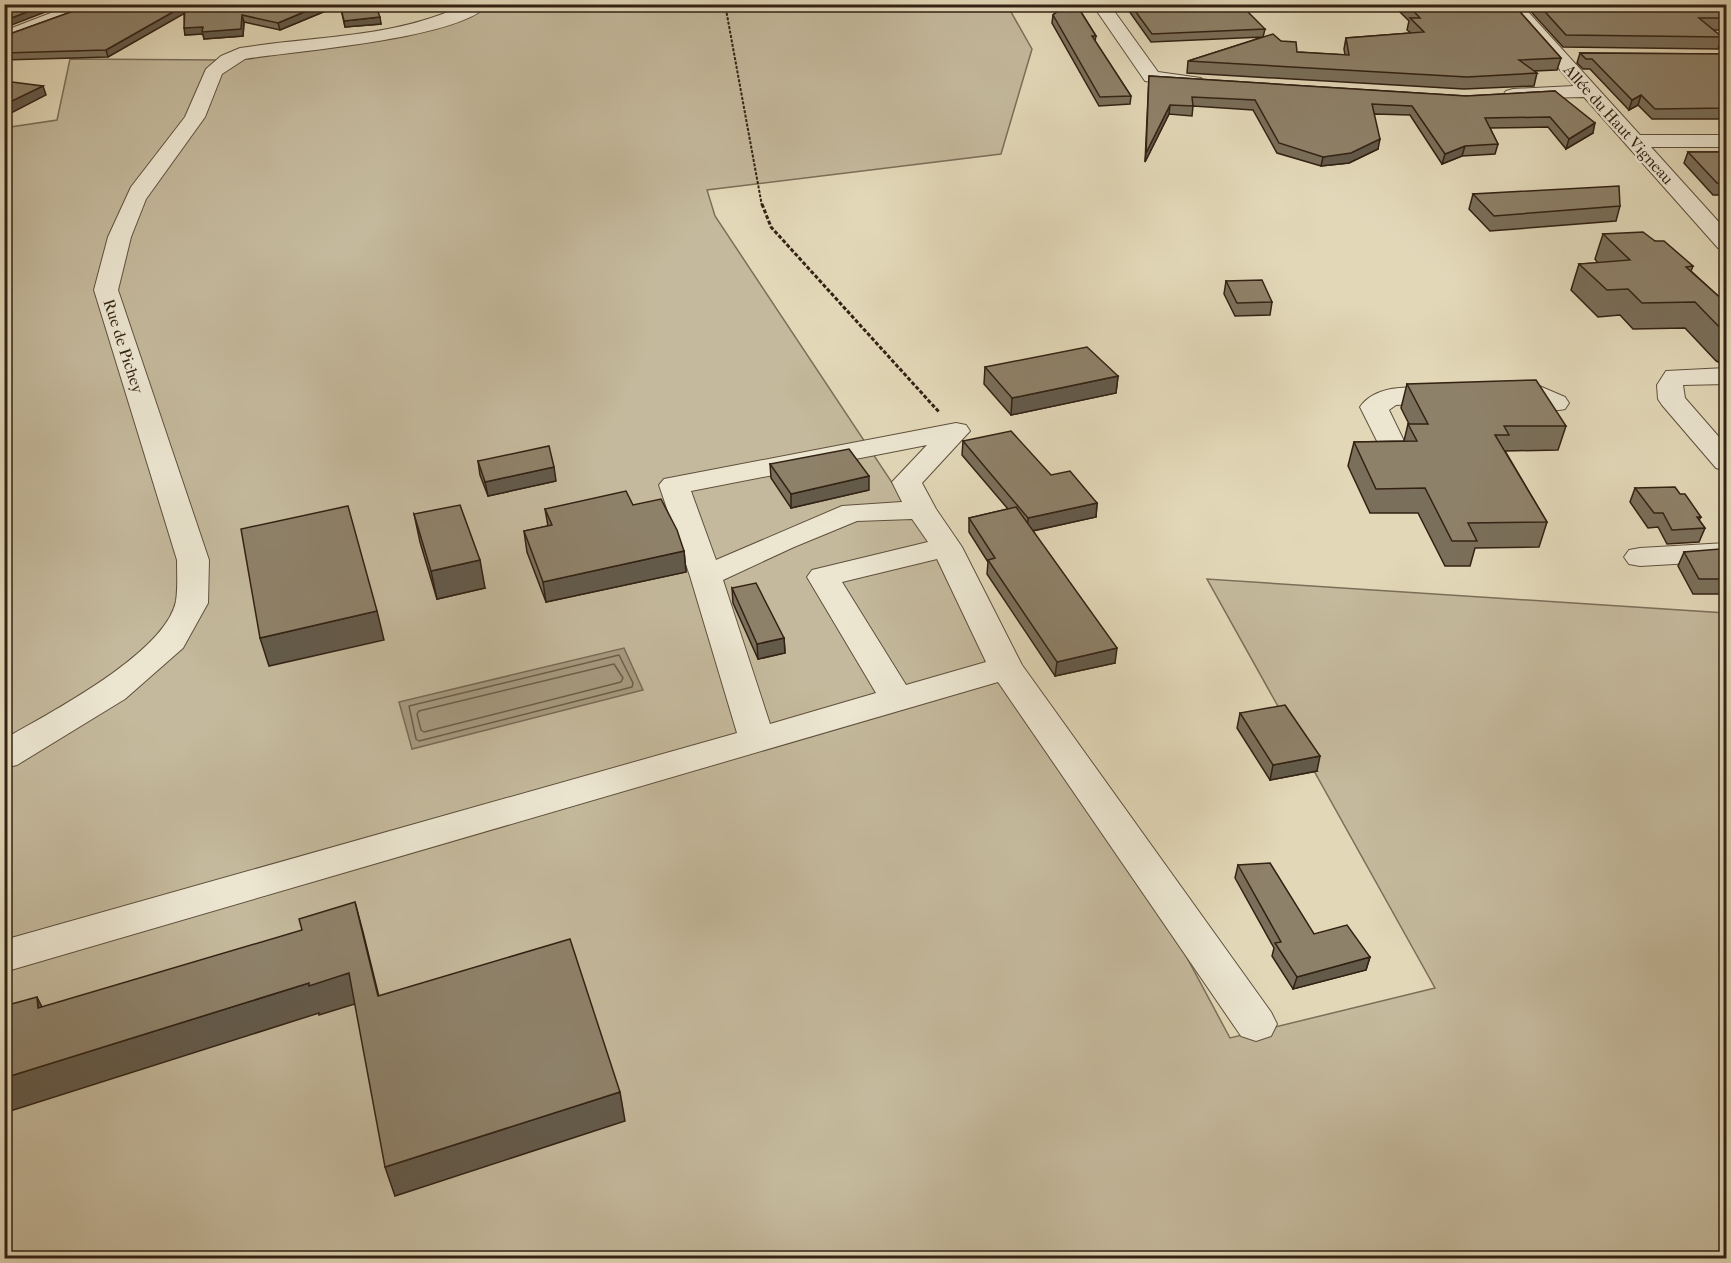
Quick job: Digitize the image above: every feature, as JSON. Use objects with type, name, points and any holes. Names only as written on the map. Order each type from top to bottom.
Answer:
[{"type":"street","points":[[4,37],[91,4]]},
{"type":"street","name":"Rue de Pichey","points":[[4,756],[113,692],[171,641],[192,603],[193,560],[106,290],[114,248],[128,214],[142,186],[196,115],[213,70],[225,60],[240,54],[432,25],[463,15],[481,4]]},
{"type":"street","points":[[1100,4],[1152,77],[1210,83]]},
{"type":"street","name":"Allée du Haut Vigneau","points":[[1511,4],[1726,243]]},
{"type":"street","points":[[1556,55],[1579,55]]},
{"type":"street","points":[[1497,95],[1589,91]]},
{"type":"street","points":[[1634,141],[1726,141]]},
{"type":"street","points":[[1723,454],[1672,399],[1670,385],[1674,377],[1726,376]]},
{"type":"street","points":[[1390,441],[1374,407],[1390,397],[1537,393],[1555,403]]},
{"type":"street","points":[[956,431],[907,482],[921,510],[947,547],[1006,668],[1256,1024]]},
{"type":"street","points":[[757,740],[706,576],[674,485],[956,431]]},
{"type":"street","points":[[706,576],[783,540],[853,512],[921,510]]},
{"type":"street","points":[[897,699],[823,577],[947,547]]},
{"type":"street","points":[[1640,557],[1726,552]]},
{"type":"street","points":[[4,956],[1006,668]]},
{"type":"path","points":[[725,4],[759,197],[771,227],[956,431]]},
{"type":"shaded area","points":[[481,5],[1007,5],[1032,49],[1001,154],[707,190],[715,216],[1102,799],[1230,1038],[1435,988],[1207,579],[1726,613],[1726,1258],[5,1258],[4,128],[57,120],[70,59],[224,60],[432,25]]},
{"type":"water","points":[[624,648],[643,690],[412,749],[399,702]]},
{"type":"building","points":[[4,4],[47,4],[4,21]]},
{"type":"building","points":[[93,4],[323,4],[278,23],[242,15],[241,29],[202,32],[203,27],[184,28],[185,5],[106,50],[4,53],[4,36]]},
{"type":"building","points":[[340,4],[375,4],[380,17],[344,21]]},
{"type":"building","points":[[1066,4],[1076,4],[1096,36],[1092,36],[1131,96],[1100,97],[1053,15]]},
{"type":"building","points":[[1130,4],[1166,4],[1167,6],[1240,4],[1265,29],[1152,34]]},
{"type":"building","points":[[1407,4],[1513,4],[1561,58],[1519,60],[1537,73],[1467,77],[1188,61],[1273,34],[1281,41],[1296,42],[1297,52],[1349,55],[1346,38],[1424,32],[1410,18],[1420,18]]},
{"type":"building","points":[[1538,4],[1726,4],[1726,18],[1699,18],[1722,37],[1566,35]]},
{"type":"building","points":[[1580,53],[1726,54],[1726,108],[1655,109],[1641,95],[1632,100],[1592,59],[1586,59]]},
{"type":"building","points":[[1149,76],[1466,96],[1555,91],[1595,123],[1569,139],[1550,117],[1485,118],[1498,144],[1465,146],[1445,154],[1412,106],[1372,104],[1380,139],[1351,153],[1323,157],[1279,143],[1255,100],[1192,97],[1193,106],[1170,105],[1146,153]]},
{"type":"building","points":[[4,81],[43,86],[4,104]]},
{"type":"building","points":[[1688,152],[1726,152],[1726,186],[1717,183]]},
{"type":"building","points":[[1619,186],[1620,206],[1494,216],[1473,194]]},
{"type":"building","points":[[1643,232],[1655,241],[1664,241],[1693,266],[1686,267],[1726,303],[1726,334],[1695,302],[1642,303],[1628,289],[1607,290],[1579,264],[1630,260],[1603,234]]},
{"type":"building","points":[[1262,280],[1272,302],[1237,303],[1226,281]]},
{"type":"building","points":[[1087,347],[1118,376],[1012,398],[985,367]]},
{"type":"building","points":[[1536,380],[1566,426],[1504,426],[1509,435],[1495,435],[1547,522],[1468,523],[1477,541],[1452,541],[1425,488],[1376,489],[1354,442],[1417,441],[1408,424],[1428,424],[1407,384]]},
{"type":"building","points":[[1011,431],[1051,475],[1070,471],[1097,503],[1028,518],[963,441]]},
{"type":"building","points":[[549,446],[554,467],[485,482],[478,461]]},
{"type":"building","points":[[849,449],[869,476],[791,494],[770,464]]},
{"type":"building","points":[[1675,487],[1680,494],[1685,494],[1701,517],[1697,517],[1705,528],[1672,530],[1663,513],[1654,513],[1635,488]]},
{"type":"building","points":[[626,491],[633,505],[661,499],[677,530],[684,551],[543,582],[524,531],[552,525],[545,509]]},
{"type":"building","points":[[460,505],[480,560],[431,571],[414,514]]},
{"type":"building","points":[[348,506],[377,611],[260,638],[241,529]]},
{"type":"building","points":[[1016,507],[1117,648],[1057,662],[988,560],[995,558],[969,518]]},
{"type":"building","points":[[1720,549],[1726,558],[1726,579],[1699,579],[1684,552]]},
{"type":"building","points":[[756,583],[784,638],[757,644],[732,588]]},
{"type":"building","points":[[1285,705],[1320,756],[1273,765],[1240,713]]},
{"type":"building","points":[[1270,863],[1314,934],[1347,925],[1370,957],[1297,977],[1275,943],[1281,942],[1238,865]]},
{"type":"building","points":[[355,902],[378,996],[570,939],[620,1092],[385,1167],[349,973],[309,986],[309,983],[4,1078],[4,1006],[37,997],[38,1008],[302,930],[299,919]]}]
